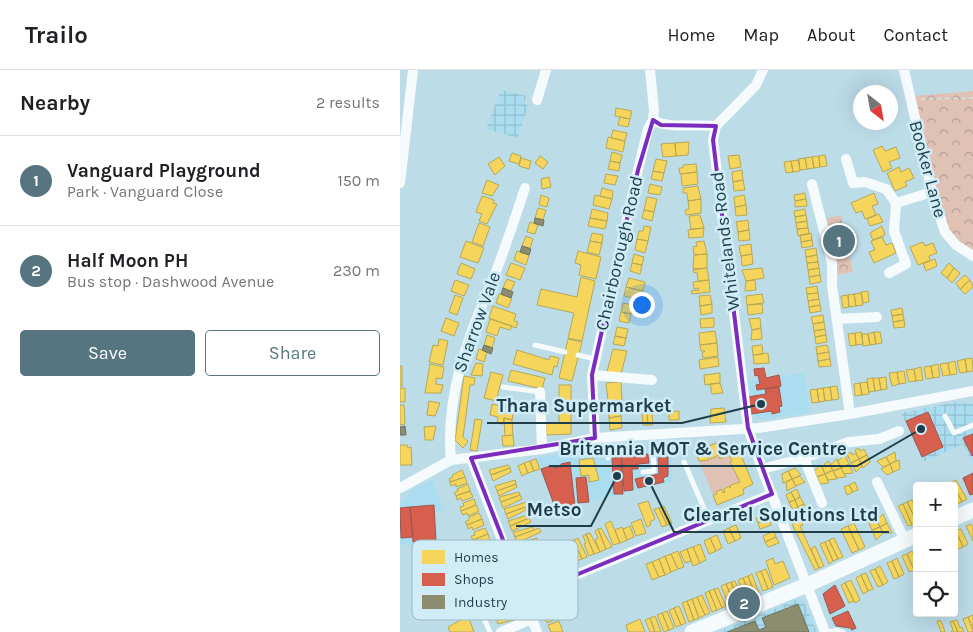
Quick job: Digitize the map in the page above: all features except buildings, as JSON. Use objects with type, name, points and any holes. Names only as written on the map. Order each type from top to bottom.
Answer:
[{"type":"street","points":[[400,183],[413,70]]},
{"type":"street","points":[[537,100],[546,70]]},
{"type":"street","name":"Chairborough Road","points":[[595,438],[592,375],[638,170],[648,129],[653,120],[650,70]]},
{"type":"street","points":[[653,120],[661,125],[697,124],[716,126],[756,84],[763,70]]},
{"type":"street","name":"Booker Lane","points":[[904,70],[932,192],[946,232],[956,245],[973,256]]},
{"type":"street","name":"Whitelands Road","points":[[716,126],[714,140],[748,428],[762,469],[826,632]]},
{"type":"street","points":[[846,159],[853,183],[865,182],[886,188],[896,203],[894,231],[906,264],[889,272]]},
{"type":"street","points":[[812,184],[832,263],[832,286],[850,414]]},
{"type":"street","name":"Sharrow Vale","points":[[451,460],[450,426],[453,392],[461,359],[525,188]]},
{"type":"street","points":[[896,203],[932,192]]},
{"type":"street","points":[[837,319],[877,317]]},
{"type":"street","points":[[592,375],[652,380]]},
{"type":"street","points":[[400,488],[451,460],[542,449],[595,438],[748,428],[850,414],[973,391]]},
{"type":"street","points":[[540,392],[542,449]]},
{"type":"street","points":[[762,469],[804,458],[849,442],[880,439],[898,431]]},
{"type":"street","points":[[470,458],[503,540]]},
{"type":"street","points":[[804,458],[822,503]]},
{"type":"street","points":[[692,632],[807,585],[911,538],[877,482]]},
{"type":"street","points":[[578,574],[772,494]]},
{"type":"street","points":[[958,516],[973,510]]},
{"type":"street","points":[[501,632],[528,620]]},
{"type":"street","points":[[533,620],[537,632]]},
{"type":"lane","points":[[536,345],[565,352]]},
{"type":"lane","points":[[578,355],[596,360]]},
{"type":"lane","points":[[503,387],[540,392]]},
{"type":"lane","points":[[945,416],[954,433],[973,425]]},
{"type":"lane","points":[[643,472],[654,471],[652,435]]},
{"type":"lane","points":[[607,437],[608,458]]},
{"type":"lane","points":[[684,462],[709,520]]},
{"type":"lane","points":[[485,620],[490,632]]},
{"type":"lane","points":[[826,632],[840,631]]},
{"type":"path","points":[[918,99],[973,98]]},
{"type":"highlighted area","points":[[653,120],[661,125],[716,126],[713,140],[748,428],[772,494],[525,596],[471,458],[595,438],[592,375],[638,170]]},
{"type":"shaded area","points":[[501,90],[526,96],[524,104],[528,105],[518,138],[486,129]]},
{"type":"shaded area","points":[[804,373],[810,413],[761,420],[751,414],[748,380]]},
{"type":"shaded area","points":[[956,402],[973,404],[973,464],[963,444],[923,462],[901,413]]},
{"type":"shaded area","points":[[672,444],[672,482],[555,510],[535,457]]},
{"type":"shaded area","points":[[432,480],[444,509],[434,514],[437,540],[412,540],[412,545],[400,545],[400,504],[414,488]]},
{"type":"shaded area","points":[[835,583],[858,630],[854,632],[835,632],[822,595],[825,589]]},
{"type":"shaded area","points":[[800,598],[803,600],[817,632],[718,632]]},
{"type":"green space","points":[[973,91],[973,252],[956,241],[941,215],[914,96]]},
{"type":"green space","points":[[841,215],[853,272],[838,275],[827,218]]},
{"type":"green space","points":[[718,453],[720,458],[729,455],[732,461],[730,463],[740,482],[732,485],[730,488],[729,486],[724,488],[725,492],[723,493],[721,490],[713,495],[699,461],[708,460],[707,456],[710,455],[711,459]]},
{"type":"place","name":"Vanguard Playground","points":[[839,241]]},
{"type":"place","name":"Thara Supermarket","points":[[761,404]]},
{"type":"place","name":"Britannia MOT & Service Centre","points":[[921,429]]},
{"type":"place","name":"Metso","points":[[617,476]]},
{"type":"place","name":"ClearTel Solutions Ltd","points":[[649,481]]},
{"type":"place","name":"Half Moon PH","points":[[744,603]]}]
